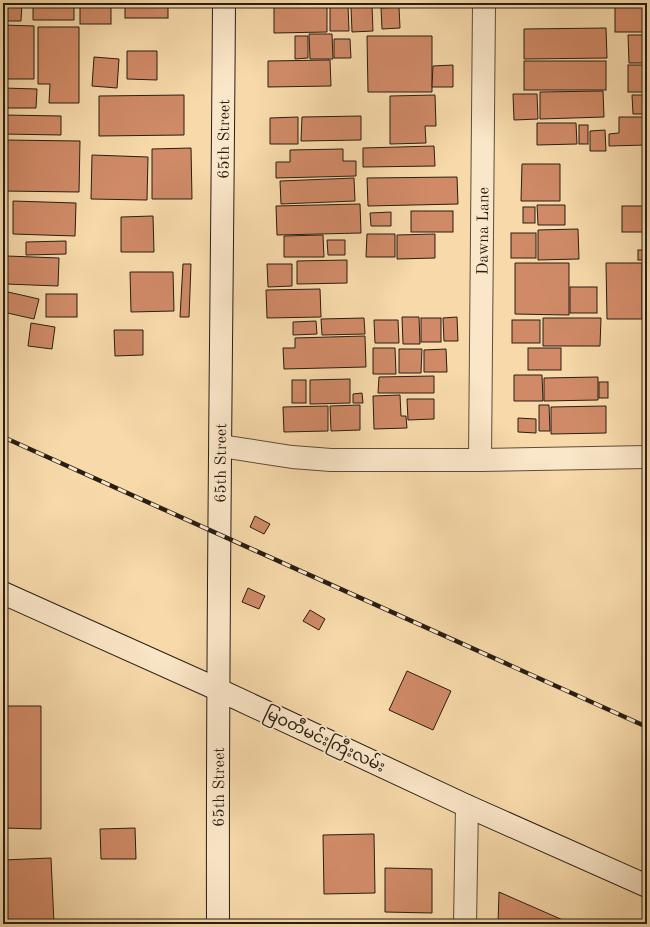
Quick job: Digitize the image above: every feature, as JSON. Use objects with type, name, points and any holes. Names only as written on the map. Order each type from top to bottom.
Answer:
[{"type":"street","name":"65th Street","points":[[218,924],[217,689],[221,446],[224,3]]},
{"type":"street","name":"Dawna Lane","points":[[480,460],[484,3]]},
{"type":"street","points":[[221,446],[292,457],[331,460],[480,460],[647,457]]},
{"type":"street","name":"မြဝတီမင်းကြီးလမ်း","points":[[3,593],[217,689],[467,806],[647,886]]},
{"type":"street","points":[[465,924],[467,806]]},
{"type":"building","points":[[3,3],[22,3],[21,21],[3,21]]},
{"type":"building","points":[[74,3],[74,20],[33,20],[33,4]]},
{"type":"building","points":[[80,3],[111,3],[111,24],[80,24]]},
{"type":"building","points":[[125,3],[168,3],[168,18],[125,18]]},
{"type":"building","points":[[615,3],[647,3],[647,32],[615,32]]},
{"type":"building","points":[[348,5],[349,31],[330,31],[330,6]]},
{"type":"building","points":[[327,6],[327,32],[274,33],[274,7]]},
{"type":"building","points":[[372,6],[373,31],[352,32],[351,7]]},
{"type":"building","points":[[399,7],[400,28],[382,29],[381,8]]},
{"type":"building","points":[[3,25],[34,26],[34,79],[3,79]]},
{"type":"building","points":[[38,27],[79,27],[79,103],[49,103],[50,84],[38,84]]},
{"type":"building","points":[[606,28],[607,58],[524,59],[524,29]]},
{"type":"building","points":[[309,34],[332,34],[333,59],[310,59]]},
{"type":"building","points":[[628,35],[647,35],[647,63],[629,63]]},
{"type":"building","points":[[295,36],[308,36],[308,58],[295,59]]},
{"type":"building","points":[[367,36],[432,36],[432,92],[368,92]]},
{"type":"building","points":[[334,39],[350,39],[351,58],[334,58]]},
{"type":"building","points":[[127,51],[157,51],[157,80],[127,79]]},
{"type":"building","points":[[94,57],[119,59],[117,88],[92,86]]},
{"type":"building","points":[[330,60],[331,86],[268,87],[268,61]]},
{"type":"building","points":[[524,61],[606,61],[606,90],[524,90]]},
{"type":"building","points":[[453,65],[453,87],[432,87],[433,66]]},
{"type":"building","points":[[628,65],[647,65],[647,92],[628,92]]},
{"type":"building","points":[[3,88],[37,89],[36,108],[3,108]]},
{"type":"building","points":[[603,91],[604,117],[540,119],[540,92]]},
{"type":"building","points":[[513,94],[537,94],[538,119],[514,120]]},
{"type":"building","points":[[184,95],[184,135],[99,136],[99,96]]},
{"type":"building","points":[[435,95],[436,126],[425,126],[426,143],[390,144],[390,96]]},
{"type":"building","points":[[632,95],[647,95],[647,114],[633,114]]},
{"type":"building","points":[[3,115],[61,116],[61,135],[3,134]]},
{"type":"building","points":[[361,116],[361,140],[301,141],[302,117]]},
{"type":"building","points":[[298,117],[298,144],[270,144],[270,118]]},
{"type":"building","points":[[619,117],[647,117],[647,145],[609,146],[609,134],[619,133]]},
{"type":"building","points":[[537,123],[576,123],[577,144],[537,145]]},
{"type":"building","points":[[579,125],[588,125],[588,144],[579,144]]},
{"type":"building","points":[[605,130],[606,151],[590,151],[590,131]]},
{"type":"building","points":[[3,140],[80,141],[79,192],[3,191]]},
{"type":"building","points":[[434,146],[435,166],[363,167],[363,148]]},
{"type":"building","points":[[191,148],[192,199],[152,199],[152,149]]},
{"type":"building","points":[[343,149],[343,161],[356,161],[356,176],[276,178],[276,162],[290,162],[290,150]]},
{"type":"building","points":[[92,155],[148,157],[147,200],[91,199]]},
{"type":"building","points":[[522,164],[560,164],[560,201],[521,201]]},
{"type":"building","points":[[457,177],[458,204],[368,206],[367,178]]},
{"type":"building","points":[[354,178],[355,201],[281,204],[280,181]]},
{"type":"building","points":[[13,201],[76,203],[75,236],[13,234]]},
{"type":"building","points":[[360,204],[361,233],[277,235],[276,206]]},
{"type":"building","points":[[537,205],[565,205],[565,225],[538,225]]},
{"type":"building","points":[[622,206],[647,206],[647,232],[622,232]]},
{"type":"building","points":[[523,207],[535,207],[535,223],[523,223]]},
{"type":"building","points":[[411,211],[453,211],[453,232],[411,232]]},
{"type":"building","points":[[391,212],[391,226],[371,226],[370,213]]},
{"type":"building","points":[[153,216],[154,252],[121,252],[121,217]]},
{"type":"building","points":[[578,229],[579,259],[538,260],[538,230]]},
{"type":"building","points":[[511,233],[536,233],[536,258],[511,258]]},
{"type":"building","points":[[644,233],[647,233],[647,246],[644,246]]},
{"type":"building","points":[[367,234],[395,234],[395,257],[366,257]]},
{"type":"building","points":[[435,234],[435,258],[397,259],[397,235]]},
{"type":"building","points":[[323,235],[324,257],[284,257],[284,236]]},
{"type":"building","points":[[327,240],[345,240],[345,255],[328,255]]},
{"type":"building","points":[[66,241],[66,254],[26,255],[26,242]]},
{"type":"building","points":[[638,250],[646,250],[646,260],[638,260]]},
{"type":"building","points":[[7,256],[59,258],[58,286],[6,284]]},
{"type":"building","points":[[347,260],[347,283],[297,284],[297,261]]},
{"type":"building","points":[[515,263],[569,263],[569,315],[515,314]]},
{"type":"building","points":[[606,263],[642,263],[642,319],[607,319]]},
{"type":"building","points":[[183,264],[191,264],[189,317],[180,317]]},
{"type":"building","points":[[267,264],[292,264],[292,286],[268,287]]},
{"type":"building","points":[[130,272],[173,272],[174,311],[131,312]]},
{"type":"building","points":[[570,287],[597,287],[597,313],[570,313]]},
{"type":"building","points":[[320,289],[321,317],[267,318],[266,290]]},
{"type":"building","points":[[8,292],[39,299],[34,319],[3,312]]},
{"type":"building","points":[[46,294],[77,294],[77,317],[46,317]]},
{"type":"building","points":[[402,317],[419,317],[420,344],[403,344]]},
{"type":"building","points":[[457,317],[458,341],[444,341],[443,318]]},
{"type":"building","points":[[364,318],[365,334],[322,335],[321,319]]},
{"type":"building","points":[[421,318],[441,318],[441,342],[421,342]]},
{"type":"building","points":[[543,318],[601,318],[600,346],[543,346]]},
{"type":"building","points":[[374,320],[398,320],[399,343],[375,343]]},
{"type":"building","points":[[512,320],[540,320],[540,343],[512,343]]},
{"type":"building","points":[[316,321],[317,334],[293,335],[293,322]]},
{"type":"building","points":[[31,323],[55,327],[52,349],[28,346]]},
{"type":"building","points":[[114,330],[143,330],[143,355],[115,356]]},
{"type":"building","points":[[365,336],[366,367],[284,369],[283,348],[295,348],[295,338]]},
{"type":"building","points":[[373,348],[395,348],[396,374],[373,374]]},
{"type":"building","points":[[528,348],[561,348],[561,370],[528,370]]},
{"type":"building","points":[[399,349],[422,349],[421,373],[399,373]]},
{"type":"building","points":[[446,349],[447,372],[424,372],[424,350]]},
{"type":"building","points":[[514,375],[542,375],[543,401],[514,401]]},
{"type":"building","points":[[434,376],[434,393],[378,393],[379,377]]},
{"type":"building","points":[[598,377],[598,400],[544,401],[544,378]]},
{"type":"building","points":[[350,379],[350,403],[310,404],[310,380]]},
{"type":"building","points":[[292,380],[306,380],[306,403],[292,403]]},
{"type":"building","points":[[599,382],[608,382],[608,398],[599,398]]},
{"type":"building","points":[[362,393],[363,403],[353,403],[353,394]]},
{"type":"building","points":[[400,395],[401,416],[406,416],[407,428],[374,429],[373,396]]},
{"type":"building","points":[[407,399],[434,399],[434,419],[408,420]]},
{"type":"building","points":[[360,405],[360,430],[331,431],[330,406]]},
{"type":"building","points":[[539,405],[549,405],[550,431],[539,431]]},
{"type":"building","points":[[328,406],[328,431],[284,432],[283,407]]},
{"type":"building","points":[[606,406],[606,433],[551,434],[551,407]]},
{"type":"building","points":[[518,418],[536,419],[536,433],[518,432]]},
{"type":"building","points":[[255,516],[270,524],[264,534],[250,527]]},
{"type":"building","points":[[248,588],[265,596],[259,609],[242,602]]},
{"type":"building","points":[[310,610],[325,619],[319,630],[303,621]]},
{"type":"building","points":[[407,671],[451,691],[433,730],[389,710]]},
{"type":"building","points":[[3,706],[41,706],[41,829],[3,828]]},
{"type":"building","points":[[135,828],[136,859],[101,859],[100,829]]},
{"type":"building","points":[[374,834],[375,893],[324,894],[323,835]]},
{"type":"building","points":[[51,858],[54,924],[3,924],[3,860]]},
{"type":"building","points":[[385,868],[432,869],[432,913],[385,912]]},
{"type":"building","points":[[499,892],[572,924],[498,924]]},
{"type":"railway","points":[[3,437],[647,727]]}]
